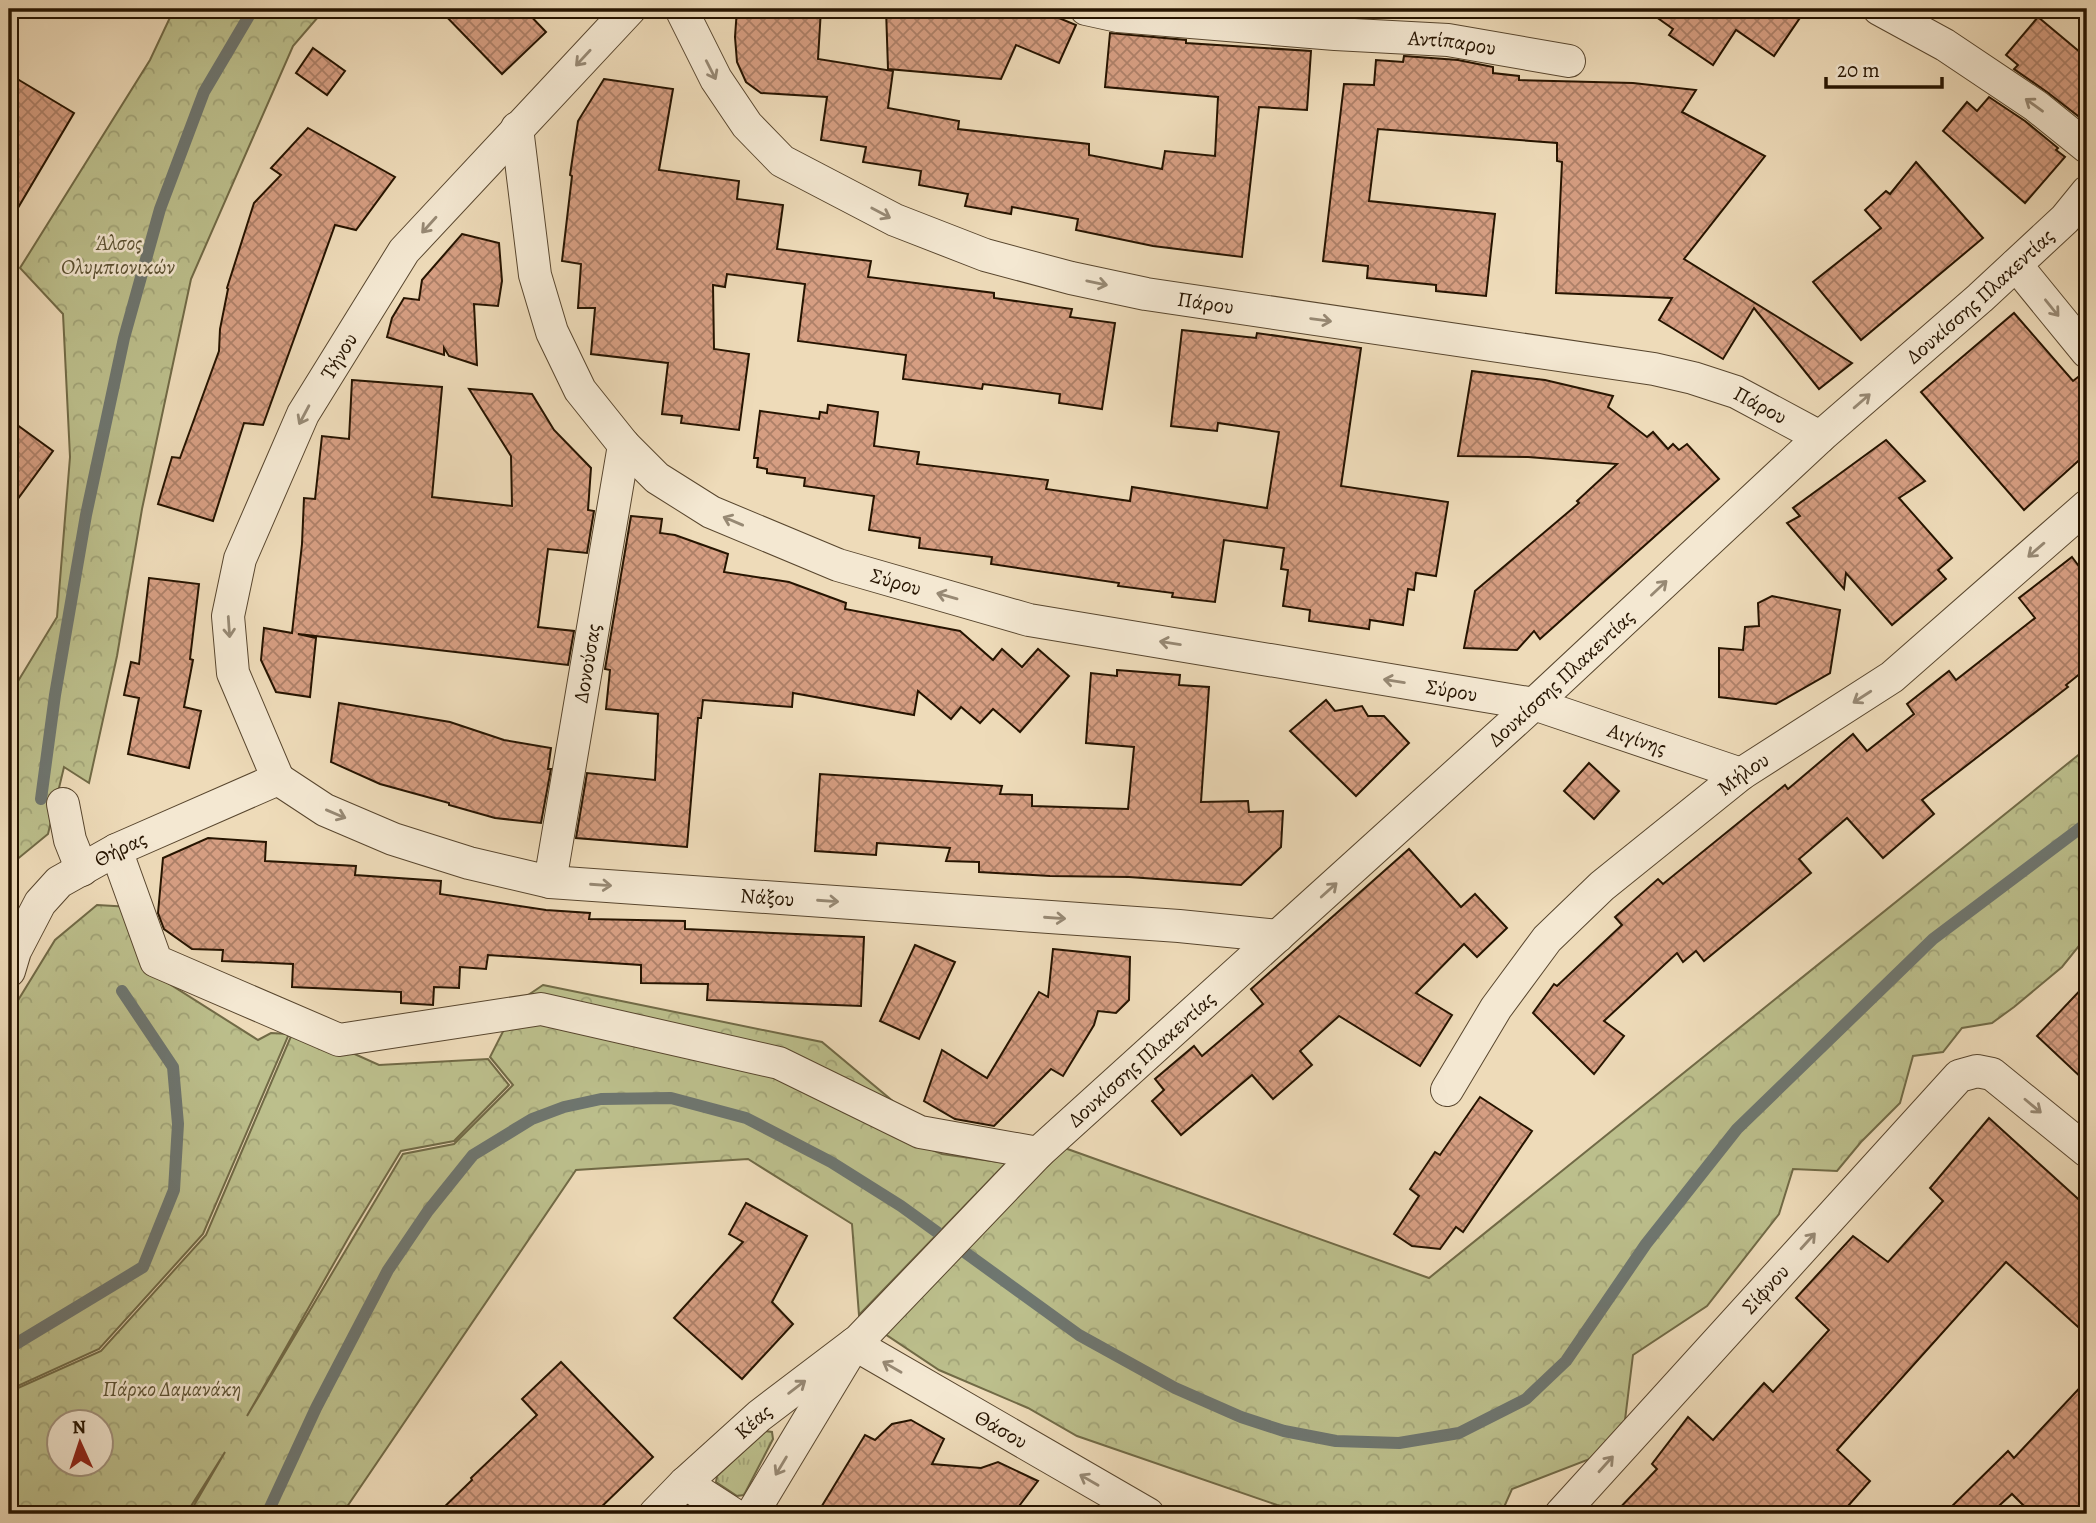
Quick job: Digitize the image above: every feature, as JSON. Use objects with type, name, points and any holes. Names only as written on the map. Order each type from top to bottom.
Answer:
[{"type":"street","name":"Τήνου","points":[[278,779],[233,673],[228,616],[240,559],[303,415],[404,251],[630,9]]},
{"type":"street","name":"Πάρου","points":[[681,9],[716,79],[747,125],[782,161],[895,220],[985,255],[1071,278],[1146,294],[1654,369],[1736,391],[1820,437]]},
{"type":"street","name":"Αντίπαρου","points":[[1086,9],[1118,16],[1335,21],[1569,61]]},
{"type":"street","points":[[1879,9],[1945,45],[2036,106],[2087,147]]},
{"type":"street","name":"Σύρου","points":[[517,128],[535,275],[552,332],[580,390],[624,445],[657,478],[711,512],[838,565],[1029,620],[1534,704]]},
{"type":"street","name":"Δουκίσσης Πλακεντίας","points":[[856,1342],[1034,1157],[1534,704],[1820,437],[2016,265],[2065,219],[2087,192]]},
{"type":"street","points":[[2016,265],[2087,352]]},
{"type":"street","name":"Δονούσας","points":[[550,882],[624,445]]},
{"type":"street","name":"Μήλου","points":[[1447,1090],[1496,1008],[1547,939],[1602,886],[1741,774],[1892,677],[2087,506]]},
{"type":"street","name":"Αιγίνης","points":[[1534,704],[1741,774]]},
{"type":"street","name":"Θήρας","points":[[9,971],[15,951],[40,903],[59,882],[116,850],[278,779]]},
{"type":"street","name":"Νάξου","points":[[278,779],[325,810],[393,839],[469,863],[550,882],[1179,926],[1278,936]]},
{"type":"street","points":[[63,804],[70,840],[82,870]]},
{"type":"street","points":[[116,850],[156,961],[339,1040],[541,1010],[779,1063],[920,1132],[1034,1157]]},
{"type":"street","name":"Σίφνου","points":[[1560,1514],[1959,1076],[1977,1071],[1992,1074],[2087,1151]]},
{"type":"street","points":[[752,1514],[856,1342]]},
{"type":"street","name":"Κέας","points":[[655,1514],[759,1416],[856,1342]]},
{"type":"street","name":"Θάσου","points":[[856,1342],[1148,1514]]},
{"type":"street","points":[[685,1483],[733,1514]]},
{"type":"green space","name":"Άλσος Ολυμπιονικών","points":[[174,9],[325,9],[293,46],[191,279],[142,509],[117,656],[89,783],[64,767],[48,834],[9,866],[9,696],[57,617],[70,457],[63,314],[20,268],[150,60]]},
{"type":"green space","points":[[2087,748],[2087,936],[2062,967],[1992,1023],[1962,1028],[1943,1052],[1913,1056],[1900,1103],[1861,1142],[1837,1171],[1793,1169],[1779,1214],[1707,1306],[1633,1355],[1624,1428],[1595,1457],[1512,1489],[1501,1514],[1318,1514],[1277,1505],[1077,1436],[1028,1408],[939,1370],[879,1330],[1059,1146],[1429,1278]]},
{"type":"green space","points":[[97,905],[131,907],[157,976],[258,1040],[271,1033],[289,1034],[203,1234],[99,1349],[9,1390],[9,1015],[55,940]]},
{"type":"green space","name":"Πάρκο Δαμανάκη","points":[[543,985],[822,1042],[913,1118],[910,1141],[942,1154],[1006,1163],[859,1315],[852,1224],[748,1159],[576,1170],[342,1514],[189,1514],[225,1452],[186,1514],[9,1514],[9,1392],[101,1351],[206,1235],[292,1034],[339,1047],[379,1065],[488,1059],[509,1085],[454,1141],[401,1151],[247,1416],[403,1154],[454,1144],[513,1085],[490,1057],[518,1002]]},
{"type":"green space","points":[[765,1431],[772,1432],[773,1439],[744,1495],[737,1496],[716,1482],[717,1476]]},
{"type":"building","points":[[439,9],[524,9],[546,32],[502,74]]},
{"type":"building","points":[[737,9],[821,9],[818,59],[893,71],[888,108],[959,121],[958,129],[1089,144],[1089,155],[1162,169],[1165,151],[1215,156],[1218,97],[1105,87],[1110,33],[1186,40],[1186,43],[1311,51],[1307,110],[1259,107],[1242,257],[1153,246],[1076,230],[1078,219],[1012,207],[1011,214],[965,206],[968,194],[919,185],[921,171],[863,162],[866,147],[821,140],[827,97],[761,93],[746,82],[737,62]]},
{"type":"building","points":[[886,9],[1037,9],[1076,25],[1059,63],[1016,45],[1001,79],[888,69]]},
{"type":"building","points":[[1645,9],[1806,9],[1774,56],[1736,30],[1713,65],[1669,35],[1673,29]]},
{"type":"building","points":[[2038,17],[2087,58],[2087,113],[2082,119],[2014,69],[2018,65],[2006,55]]},
{"type":"building","points":[[313,48],[345,71],[327,95],[296,73]]},
{"type":"building","points":[[1404,56],[1458,60],[1493,67],[1493,73],[1519,76],[1519,80],[1633,83],[1696,90],[1682,112],[1765,156],[1684,259],[1852,363],[1819,389],[1754,308],[1723,359],[1659,320],[1672,298],[1556,293],[1562,162],[1557,161],[1557,143],[1378,129],[1369,201],[1495,214],[1486,296],[1436,291],[1436,285],[1367,278],[1368,266],[1323,261],[1344,84],[1374,85],[1376,60],[1403,62]]},
{"type":"building","points":[[9,74],[74,113],[9,223]]},
{"type":"building","points":[[604,79],[673,89],[659,170],[739,181],[737,199],[783,205],[777,249],[871,261],[868,277],[994,293],[994,298],[1072,309],[1070,317],[1115,323],[1102,409],[1059,403],[1060,394],[983,384],[982,389],[903,379],[906,355],[798,341],[805,284],[727,274],[725,287],[713,285],[714,349],[749,354],[739,430],[681,423],[682,416],[662,414],[668,363],[591,354],[595,308],[578,308],[581,264],[562,261],[578,121]]},
{"type":"building","points":[[1989,97],[2025,121],[2065,157],[2025,203],[1943,131],[1967,102],[1977,111]]},
{"type":"building","points":[[308,128],[395,177],[356,230],[335,225],[263,425],[244,423],[213,521],[158,504],[172,457],[180,458],[219,351],[227,288],[254,203],[281,175],[271,168]]},
{"type":"building","points":[[1916,162],[1983,238],[1861,340],[1813,282],[1881,228],[1865,210],[1886,191],[1890,194]]},
{"type":"building","points":[[462,234],[499,243],[502,281],[498,306],[474,304],[477,365],[449,356],[444,348],[444,355],[387,337],[392,318],[404,298],[419,300],[422,280]]},
{"type":"building","points":[[2014,313],[2073,381],[2087,370],[2087,453],[2024,510],[1921,392]]},
{"type":"building","points":[[1182,330],[1256,338],[1257,333],[1361,348],[1341,486],[1448,502],[1436,576],[1416,573],[1414,590],[1408,589],[1403,625],[1370,620],[1369,629],[1309,621],[1310,610],[1283,606],[1288,570],[1281,569],[1284,548],[1224,540],[1215,602],[1172,597],[1173,593],[1118,586],[1119,583],[991,564],[992,557],[919,548],[920,538],[869,530],[874,496],[804,486],[805,478],[767,473],[767,469],[757,467],[758,458],[754,458],[760,411],[819,419],[820,412],[827,413],[828,405],[878,412],[874,446],[919,452],[917,464],[1048,480],[1046,489],[1130,501],[1132,487],[1267,508],[1279,432],[1218,423],[1217,431],[1171,426]]},
{"type":"building","points":[[1472,371],[1545,380],[1613,396],[1608,407],[1647,437],[1653,432],[1668,449],[1673,444],[1679,450],[1687,444],[1719,479],[1540,639],[1534,631],[1517,650],[1464,648],[1475,591],[1579,503],[1577,501],[1617,464],[1528,457],[1458,456]]},
{"type":"building","points":[[352,380],[442,387],[432,497],[512,506],[511,456],[469,389],[532,394],[554,430],[591,468],[588,510],[594,511],[587,553],[548,549],[538,627],[574,631],[568,665],[298,634],[316,638],[310,697],[276,692],[261,660],[264,628],[292,633],[304,498],[315,499],[322,436],[349,439]]},
{"type":"building","points":[[9,419],[53,451],[9,511]]},
{"type":"building","points":[[1886,440],[1925,481],[1899,498],[1952,558],[1938,570],[1946,579],[1892,625],[1846,573],[1844,589],[1787,523],[1800,516],[1793,508]]},
{"type":"building","points":[[631,516],[662,519],[660,533],[675,535],[728,554],[724,572],[789,582],[846,603],[845,609],[960,631],[993,660],[1002,649],[1022,667],[1038,649],[1069,676],[1020,732],[993,709],[980,723],[961,707],[951,719],[918,691],[914,715],[793,693],[792,707],[703,700],[701,718],[698,718],[687,847],[576,838],[587,773],[655,780],[658,714],[606,709],[610,670],[605,669]]},
{"type":"building","points":[[2072,557],[2087,577],[2087,668],[2066,685],[2068,687],[1922,800],[1934,814],[1883,858],[1847,818],[1799,859],[1811,873],[1704,961],[1696,951],[1683,962],[1677,953],[1604,1021],[1624,1036],[1594,1074],[1533,1013],[1554,984],[1557,986],[1622,925],[1615,917],[1658,879],[1663,884],[1785,785],[1788,789],[1853,734],[1867,751],[1914,714],[1907,704],[1949,671],[1956,680],[2035,618],[2019,598]]},
{"type":"building","points":[[149,578],[199,584],[190,659],[193,660],[184,707],[201,711],[189,768],[128,754],[139,698],[124,695],[131,662],[139,664]]},
{"type":"building","points":[[1772,596],[1840,610],[1830,673],[1776,704],[1719,697],[1719,648],[1743,650],[1745,627],[1759,626],[1758,603]]},
{"type":"building","points":[[1117,670],[1180,675],[1179,685],[1209,687],[1201,802],[1248,801],[1249,812],[1283,811],[1281,847],[1241,885],[1129,877],[979,872],[979,862],[946,861],[950,848],[877,843],[876,855],[815,851],[820,774],[1002,786],[1000,794],[1032,795],[1032,806],[1128,809],[1134,747],[1086,743],[1091,673],[1117,676]]},
{"type":"building","points":[[1326,700],[1335,711],[1362,706],[1368,716],[1384,716],[1409,743],[1356,796],[1290,731]]},
{"type":"building","points":[[339,703],[450,722],[504,740],[551,748],[548,769],[551,769],[541,823],[495,818],[449,805],[380,784],[331,762]]},
{"type":"building","points":[[1589,763],[1619,791],[1594,819],[1564,791]]},
{"type":"building","points":[[208,838],[266,842],[265,861],[356,866],[355,875],[441,881],[440,894],[546,910],[590,913],[589,919],[685,921],[685,929],[864,937],[861,1006],[707,1000],[708,984],[641,983],[641,965],[488,955],[486,969],[460,967],[459,988],[434,987],[433,1005],[401,1003],[401,992],[292,987],[293,964],[222,961],[223,950],[192,949],[164,929],[158,913],[163,858]]},
{"type":"building","points":[[1409,849],[1461,907],[1475,894],[1507,928],[1477,957],[1464,944],[1416,993],[1452,1015],[1420,1066],[1339,1016],[1300,1051],[1312,1065],[1273,1099],[1252,1075],[1181,1135],[1152,1101],[1164,1090],[1155,1079],[1194,1046],[1202,1056],[1263,1004],[1251,989]]},
{"type":"building","points":[[915,945],[955,962],[919,1039],[880,1021]]},
{"type":"building","points":[[1053,949],[1130,957],[1129,1000],[1116,1013],[1098,1011],[1094,1025],[1063,1076],[1051,1069],[994,1126],[955,1119],[924,1101],[942,1050],[987,1078],[1039,992],[1048,997]]},
{"type":"building","points":[[2087,983],[2087,1083],[2037,1036]]},
{"type":"building","points":[[1480,1097],[1532,1131],[1463,1232],[1456,1227],[1440,1249],[1412,1246],[1394,1234],[1419,1196],[1410,1189],[1435,1152],[1440,1155]]},
{"type":"building","points":[[1989,1118],[2087,1207],[2087,1335],[2006,1262],[1837,1450],[1870,1481],[1841,1514],[1614,1514],[1657,1469],[1652,1464],[1688,1417],[1713,1440],[1764,1383],[1773,1392],[1829,1330],[1796,1298],[1853,1236],[1888,1262],[1943,1201],[1930,1188]]},
{"type":"building","points":[[746,1203],[807,1236],[772,1302],[793,1324],[742,1379],[674,1318],[743,1242],[729,1234]]},
{"type":"building","points":[[561,1362],[653,1457],[594,1514],[437,1514],[537,1415],[522,1399]]},
{"type":"building","points":[[2087,1380],[2087,1514],[2032,1514],[2012,1494],[1990,1514],[1944,1514],[2008,1451],[2014,1458]]},
{"type":"building","points":[[911,1420],[944,1439],[932,1464],[981,1468],[998,1462],[1038,1481],[1013,1514],[817,1514],[865,1435],[875,1440],[892,1424]]},
{"type":"waterway","points":[[41,799],[55,695],[86,515],[124,338],[160,209],[204,92],[253,9]]},
{"type":"waterway","points":[[267,1514],[316,1408],[388,1270],[428,1211],[473,1155],[532,1119],[564,1107],[601,1099],[671,1098],[746,1118],[831,1162],[901,1206],[1079,1335],[1175,1388],[1241,1417],[1284,1431],[1336,1441],[1399,1443],[1459,1433],[1526,1399],[1566,1361],[1646,1244],[1737,1129],[1933,939],[2087,823]]},
{"type":"waterway","points":[[9,1348],[143,1267],[174,1190],[178,1124],[173,1067],[122,991]]}]
